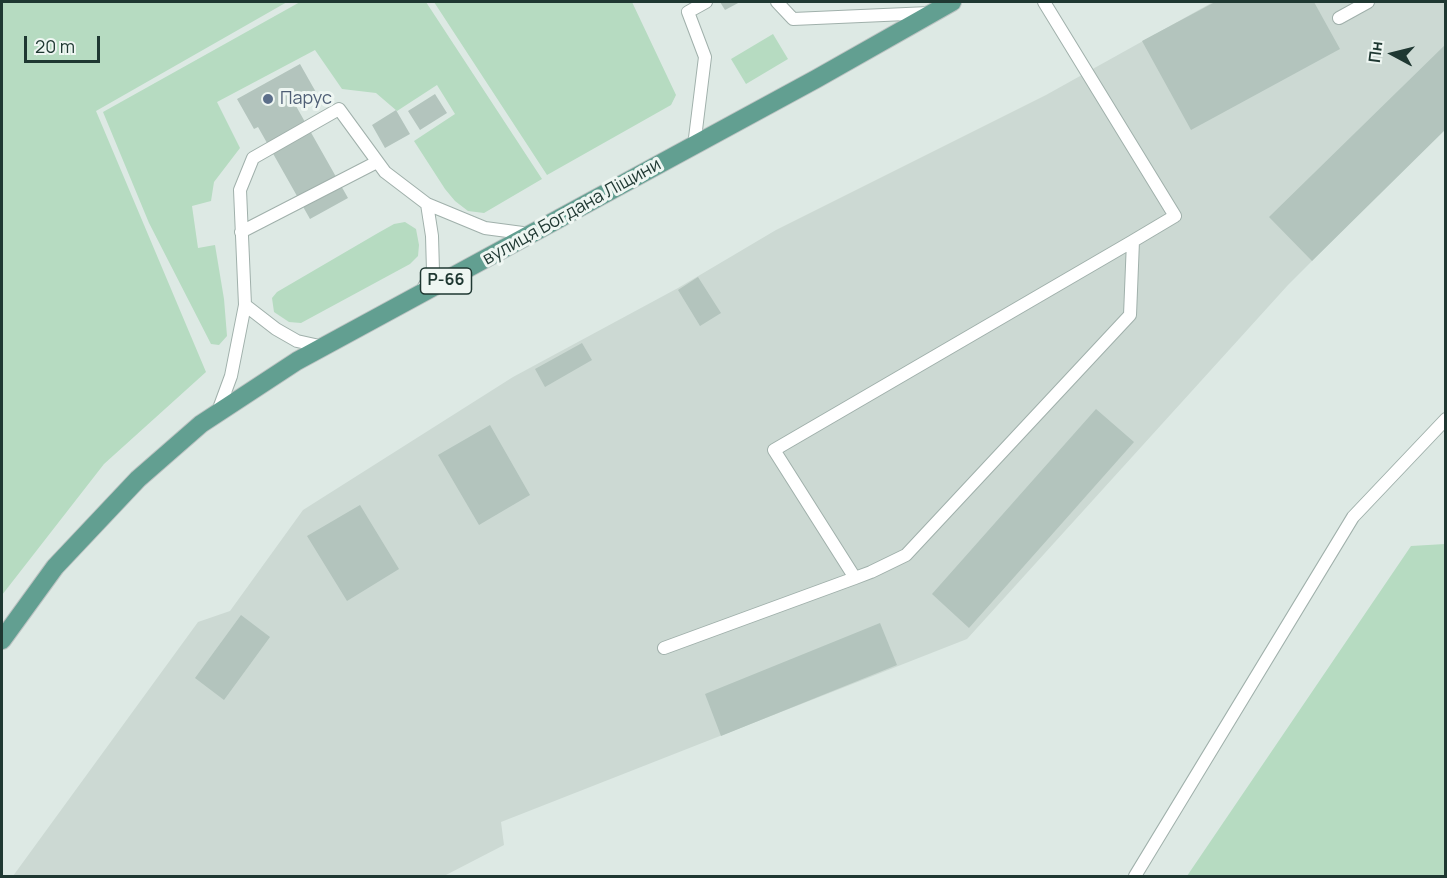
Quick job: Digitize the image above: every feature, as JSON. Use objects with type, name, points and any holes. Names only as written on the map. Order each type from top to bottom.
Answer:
[{"type":"main road","name":"вулиця Богдана Ліщини","points":[[2,640],[55,567],[138,479],[201,424],[324,347],[694,146],[952,2]]},
{"type":"lane","points":[[694,146],[705,57],[688,12],[706,2]]},
{"type":"lane","points":[[777,2],[793,19],[933,13]]},
{"type":"lane","points":[[855,578],[774,450],[1175,216],[1044,2]]},
{"type":"lane","points":[[1339,18],[1368,2]]},
{"type":"lane","points":[[216,414],[231,376],[245,305],[240,190],[253,158],[339,109],[385,172],[426,204],[484,228],[531,234]]},
{"type":"lane","points":[[242,232],[377,162]]},
{"type":"lane","points":[[419,296],[433,271],[432,236],[426,204]]},
{"type":"lane","points":[[664,648],[855,578],[906,555],[1130,315],[1133,241]]},
{"type":"lane","points":[[245,305],[276,329],[297,341],[324,347]]},
{"type":"lane","points":[[1135,876],[1353,518],[1446,419]]},
{"type":"shaded area","points":[[1213,2],[1445,2],[1445,128],[1288,285],[967,639],[501,822],[504,845],[444,876],[13,876],[198,622],[230,611],[303,510],[513,377],[678,288],[776,230],[1046,95]]},
{"type":"green space","points":[[2,2],[287,2],[96,111],[206,372],[104,464],[2,595]]},
{"type":"green space","points":[[300,2],[426,2],[542,179],[484,213],[468,211],[445,189],[414,141],[455,114],[437,85],[397,111],[376,93],[342,89],[315,50],[217,102],[240,148],[214,182],[211,201],[192,206],[198,248],[215,245],[224,299],[227,336],[219,345],[211,344],[149,223],[103,112]]},
{"type":"green space","points":[[434,2],[632,2],[676,95],[671,105],[547,175]]},
{"type":"green space","points":[[773,34],[788,59],[746,84],[731,59]]},
{"type":"green space","points":[[405,222],[416,229],[419,245],[418,256],[410,264],[301,323],[289,322],[274,312],[272,298],[277,292],[394,224]]},
{"type":"green space","points":[[1445,544],[1445,876],[1187,876],[1411,546]]},
{"type":"building","points":[[720,2],[740,2],[725,10]]},
{"type":"building","points":[[1215,2],[1314,2],[1340,49],[1191,130],[1142,41]]},
{"type":"building","points":[[1446,44],[1446,129],[1312,261],[1269,217]]},
{"type":"building","points":[[300,64],[317,94],[296,106],[348,198],[310,219],[258,127],[254,129],[237,99]]},
{"type":"building","points":[[435,94],[447,113],[420,130],[408,111]]},
{"type":"building","points":[[396,110],[410,134],[385,148],[372,125]]},
{"type":"building","points":[[698,277],[721,313],[700,326],[678,290]]},
{"type":"building","points":[[582,343],[592,360],[545,387],[535,369]]},
{"type":"building","points":[[1096,409],[1134,442],[969,628],[932,594]]},
{"type":"building","points":[[490,425],[530,495],[479,525],[438,455]]},
{"type":"building","points":[[360,505],[399,569],[347,601],[307,536]]},
{"type":"building","points":[[241,615],[270,637],[224,700],[195,678]]},
{"type":"building","points":[[880,623],[897,665],[721,736],[705,694]]},
{"type":"place","name":"Парус","points":[[268,99]]}]
